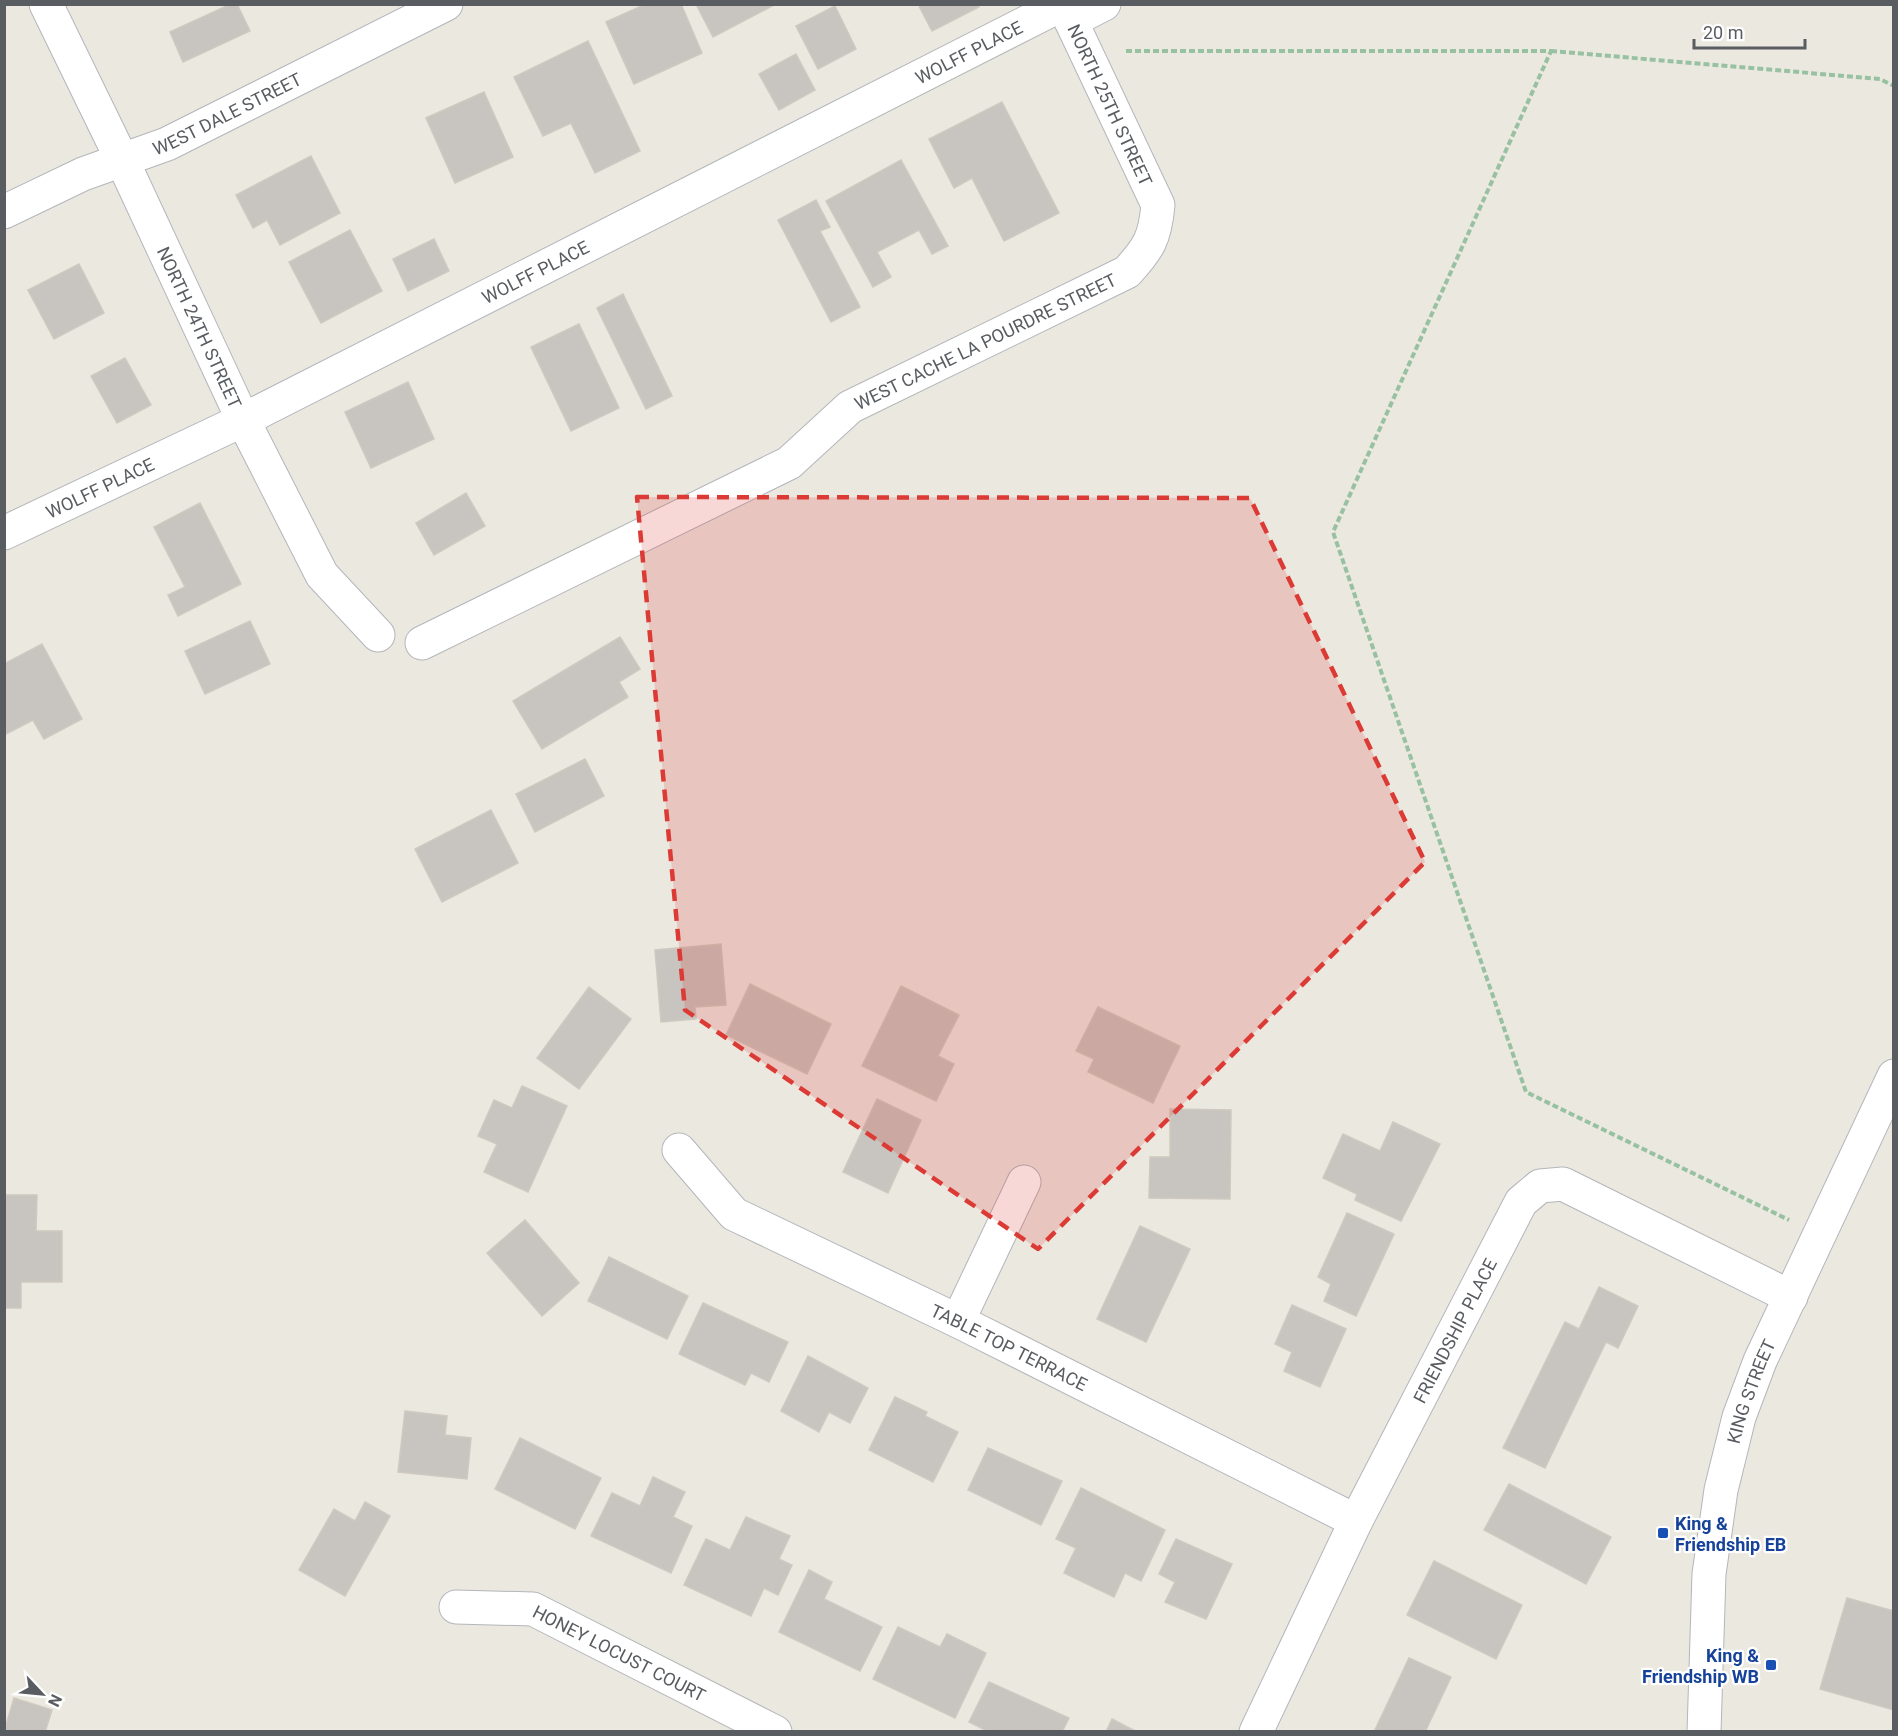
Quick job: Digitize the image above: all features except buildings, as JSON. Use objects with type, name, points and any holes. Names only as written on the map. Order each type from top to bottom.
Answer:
[{"type":"street","name":"NORTH 24TH STREET","points":[[46,4],[123,162],[243,420],[322,574],[378,635]]},
{"type":"street","name":"WEST DALE STREET","points":[[4,212],[83,174],[123,162],[168,144],[446,4]]},
{"type":"street","name":"WOLFF PLACE","points":[[4,533],[243,420],[1065,10],[1104,4]]},
{"type":"street","name":"NORTH 25TH STREET","points":[[1065,10],[1158,205]]},
{"type":"street","name":"WEST CACHE LA POURDRE STREET","points":[[422,643],[789,463],[850,407],[1127,272],[1148,249],[1156,230],[1158,205]]},
{"type":"street","name":"KING STREET","points":[[1704,1731],[1709,1574],[1721,1490],[1739,1417],[1760,1361],[1893,1076]]},
{"type":"street","name":"TABLE TOP TERRACE","points":[[680,1150],[734,1214],[958,1321],[1356,1521]]},
{"type":"street","points":[[958,1321],[1024,1182]]},
{"type":"street","name":"FRIENDSHIP PLACE","points":[[1256,1731],[1356,1521],[1521,1202],[1540,1185],[1563,1184],[1791,1297]]},
{"type":"street","name":"HONEY LOCUST COURT","points":[[456,1607],[533,1609],[776,1731]]},
{"type":"path","points":[[1551,51],[1333,532],[1526,1092],[1819,1235]]},
{"type":"path","points":[[1085,52],[1551,51],[1880,79],[1893,86]]},
{"type":"highlighted area","points":[[637,497],[1250,498],[1425,862],[1038,1249],[685,1010]]},
{"type":"place","name":"King & Friendship EB","points":[[1663,1533]]},
{"type":"place","name":"King & Friendship WB","points":[[1771,1665]]}]
